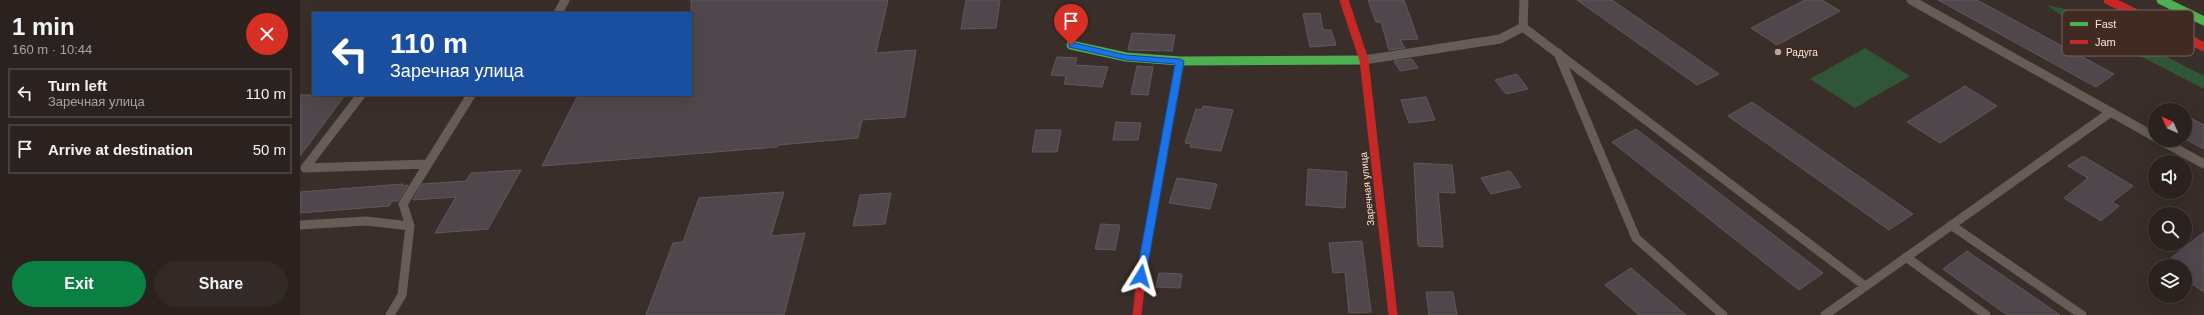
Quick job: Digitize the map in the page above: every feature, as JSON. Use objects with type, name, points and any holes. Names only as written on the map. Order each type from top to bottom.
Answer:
[{"type":"main road","name":"Заречная улица","points":[[1344,0],[1364,60],[1392,315]]},
{"type":"main road","points":[[2108,0],[2128,10]]},
{"type":"main road","points":[[2161,0],[2181,10]]},
{"type":"main road","points":[[2194,16],[2204,21]]},
{"type":"main road","points":[[2194,42],[2204,47]]},
{"type":"main road","points":[[1071,45],[1126,57],[1180,61],[1364,60]]},
{"type":"main road","points":[[1137,315],[1143,263],[1180,61]]},
{"type":"lane","points":[[559,12],[566,0]]},
{"type":"lane","points":[[1523,27],[1524,0]]},
{"type":"lane","points":[[1911,0],[2148,133]]},
{"type":"lane","points":[[1364,60],[1500,38],[1523,27]]},
{"type":"lane","points":[[1523,27],[1865,286]]},
{"type":"lane","points":[[1558,53],[1636,238],[1723,315]]},
{"type":"lane","points":[[360,96],[305,168],[428,164]]},
{"type":"lane","points":[[390,315],[402,295],[410,226],[403,204],[470,96]]},
{"type":"lane","points":[[1825,315],[2111,112]]},
{"type":"lane","points":[[2173,147],[2204,164]]},
{"type":"lane","points":[[300,225],[366,221],[410,226]]},
{"type":"lane","points":[[1952,225],[2082,315]]},
{"type":"lane","points":[[1906,257],[1986,315]]},
{"type":"green space","points":[[2046,5],[2070,10],[2062,10],[2061,15]]},
{"type":"green space","points":[[1865,48],[1910,76],[1855,108],[1810,79]]},
{"type":"green space","points":[[2140,56],[2165,56],[2204,76],[2204,89]]},
{"type":"building","points":[[691,0],[888,0],[876,53],[916,50],[905,117],[862,120],[858,138],[778,145],[777,147],[542,166],[577,96],[692,96]]},
{"type":"building","points":[[966,0],[1000,0],[996,28],[961,29]]},
{"type":"building","points":[[1368,0],[1404,0],[1418,39],[1400,40],[1405,48],[1389,50],[1381,22],[1376,22]]},
{"type":"building","points":[[1577,0],[1612,0],[1719,74],[1697,85]]},
{"type":"building","points":[[1805,0],[1822,0],[1840,11],[1777,45],[1751,28]]},
{"type":"building","points":[[1938,0],[1977,0],[2062,46],[2062,56],[2081,56],[2114,74],[2096,87]]},
{"type":"building","points":[[1320,13],[1323,30],[1331,30],[1336,45],[1310,47],[1303,14]]},
{"type":"building","points":[[1132,33],[1175,35],[1172,51],[1128,50]]},
{"type":"building","points":[[1057,57],[1077,58],[1075,65],[1108,67],[1102,87],[1064,84],[1066,76],[1051,75]]},
{"type":"building","points":[[1412,59],[1418,68],[1400,71],[1394,61]]},
{"type":"building","points":[[1137,66],[1153,67],[1148,95],[1131,94]]},
{"type":"building","points":[[1517,74],[1528,89],[1506,94],[1495,80]]},
{"type":"building","points":[[1965,86],[1997,106],[1940,143],[1907,122]]},
{"type":"building","points":[[300,95],[344,96],[300,156]]},
{"type":"building","points":[[1426,97],[1435,120],[1409,123],[1401,100]]},
{"type":"building","points":[[1752,102],[1913,214],[1889,230],[1728,116]]},
{"type":"building","points":[[1203,106],[1233,110],[1221,151],[1190,147],[1191,144],[1185,143],[1196,109],[1202,110]]},
{"type":"building","points":[[2192,119],[2204,125],[2204,149],[2192,143]]},
{"type":"building","points":[[1116,122],[1141,123],[1138,140],[1113,140]]},
{"type":"building","points":[[1636,129],[1823,273],[1799,290],[1612,142]]},
{"type":"building","points":[[1036,130],[1061,130],[1057,152],[1032,152]]},
{"type":"building","points":[[2083,156],[2133,186],[2112,202],[2119,206],[2101,221],[2064,198],[2088,178],[2068,166]]},
{"type":"building","points":[[1414,163],[1452,165],[1455,193],[1438,192],[1443,247],[1418,246]]},
{"type":"building","points":[[1308,169],[1347,172],[1345,208],[1306,205]]},
{"type":"building","points":[[521,170],[488,229],[435,233],[456,197],[413,200],[422,184],[466,181],[471,173]]},
{"type":"building","points":[[1510,171],[1521,187],[1491,194],[1481,178]]},
{"type":"building","points":[[1177,178],[1217,184],[1210,209],[1169,203]]},
{"type":"building","points":[[403,184],[402,186],[408,185],[398,201],[392,201],[389,206],[300,213],[300,192]]},
{"type":"building","points":[[784,192],[771,236],[805,233],[784,315],[646,315],[673,243],[683,242],[699,198]]},
{"type":"building","points":[[891,193],[885,224],[853,226],[860,195]]},
{"type":"building","points":[[1101,224],[1120,225],[1115,250],[1095,249]]},
{"type":"building","points":[[2204,232],[2204,292],[2192,284],[2192,259],[2170,259],[2180,251],[2192,251],[2192,241]]},
{"type":"building","points":[[1362,241],[1371,312],[1349,313],[1345,272],[1333,273],[1329,243]]},
{"type":"building","points":[[1967,251],[2060,315],[2007,315],[1943,269]]},
{"type":"building","points":[[1631,268],[1686,315],[1639,315],[1605,285]]},
{"type":"building","points":[[1159,273],[1182,274],[1180,288],[1156,287]]},
{"type":"building","points":[[1426,292],[1453,292],[1457,315],[1429,315]]},
{"type":"traffic: fast","points":[[2161,0],[2181,10]]},
{"type":"traffic: fast","points":[[2194,16],[2204,21]]},
{"type":"traffic: fast","points":[[1071,45],[1126,57],[1180,61],[1364,60]]},
{"type":"traffic: fast","points":[[1170,116],[1180,61]]},
{"type":"traffic: jam","points":[[1344,0],[1364,60],[1393,315]]},
{"type":"traffic: jam","points":[[2108,0],[2128,10]]},
{"type":"traffic: jam","points":[[2194,42],[2204,47]]},
{"type":"traffic: jam","points":[[1137,315],[1143,263],[1170,116]]},
{"type":"place","name":"Радуга","points":[[1778,52]]},
{"type":"route","points":[[1071,45],[1126,57],[1180,61],[1141,276]]}]
